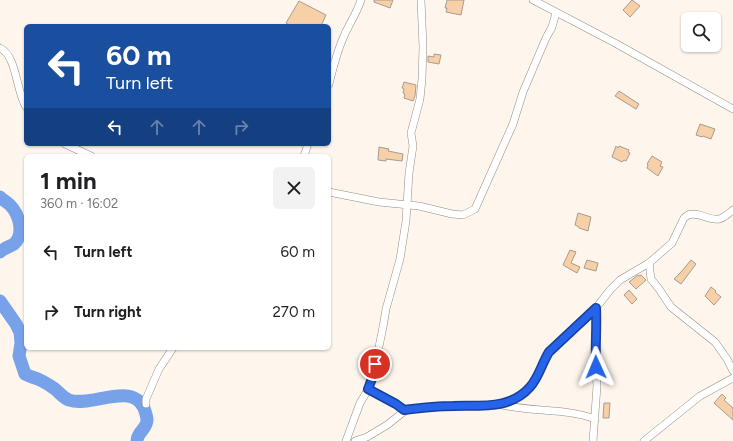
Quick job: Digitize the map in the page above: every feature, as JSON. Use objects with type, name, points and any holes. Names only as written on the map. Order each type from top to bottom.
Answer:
[{"type":"street","points":[[331,76],[344,35],[354,18],[361,0]]},
{"type":"street","points":[[346,441],[360,403],[373,376],[384,327],[387,304],[400,259],[406,221],[408,173],[413,146],[411,133],[420,99],[422,79],[423,47],[421,0]]},
{"type":"street","points":[[537,1],[556,13],[615,43],[733,109]]},
{"type":"street","points":[[331,192],[379,202],[406,204],[463,215],[475,209],[513,124],[523,92],[552,27],[556,13]]},
{"type":"street","points":[[0,48],[4,50],[10,58],[18,90],[24,103]]},
{"type":"street","points":[[69,146],[87,154]]},
{"type":"street","points":[[355,441],[367,437],[385,426],[406,410],[415,408],[496,405],[518,398],[531,387],[549,352],[596,308],[620,280],[649,263],[672,243],[688,214],[720,219],[733,210]]},
{"type":"street","points":[[649,263],[651,279],[671,307],[715,342],[733,371]]},
{"type":"street","points":[[593,441],[597,386],[595,356],[597,324],[596,308]]},
{"type":"street","points":[[146,404],[146,399],[159,368],[172,350]]},
{"type":"street","points":[[644,441],[700,396],[733,378]]},
{"type":"street","points":[[368,389],[406,410]]},
{"type":"street","points":[[500,404],[520,408],[582,414],[595,419]]},
{"type":"building","points":[[374,0],[393,0],[390,8],[374,2]]},
{"type":"building","points":[[447,0],[464,0],[461,15],[446,12],[447,8],[445,8]]},
{"type":"building","points":[[632,0],[640,6],[630,17],[623,10]]},
{"type":"building","points":[[299,1],[326,15],[322,24],[286,23]]},
{"type":"building","points":[[434,54],[441,55],[439,64],[428,62],[428,56],[434,57]]},
{"type":"building","points":[[404,82],[416,85],[413,101],[404,98],[404,89],[402,88]]},
{"type":"building","points":[[619,91],[639,104],[636,109],[615,96]]},
{"type":"building","points":[[700,124],[715,129],[711,139],[696,135]]},
{"type":"building","points":[[616,146],[618,148],[619,146],[629,150],[628,152],[630,153],[626,161],[624,160],[622,162],[612,157]]},
{"type":"building","points":[[379,147],[389,149],[388,151],[403,154],[402,161],[386,159],[386,161],[378,160]]},
{"type":"building","points":[[652,156],[662,162],[660,166],[663,167],[658,176],[647,168],[647,164]]},
{"type":"building","points":[[578,213],[591,217],[588,231],[575,225]]},
{"type":"building","points":[[570,250],[576,252],[571,263],[580,267],[577,273],[563,265]]},
{"type":"building","points":[[587,260],[598,263],[596,271],[584,268]]},
{"type":"building","points":[[691,260],[696,264],[681,284],[674,279]]},
{"type":"building","points":[[638,275],[641,275],[646,280],[636,289],[629,282]]},
{"type":"building","points":[[711,287],[721,297],[714,305],[705,296]]},
{"type":"building","points":[[629,290],[637,299],[632,304],[624,295]]},
{"type":"building","points":[[722,394],[726,398],[724,400],[733,408],[733,420],[714,403]]},
{"type":"building","points":[[604,403],[610,403],[609,418],[603,418]]},
{"type":"waterway","points":[[0,197],[9,204],[16,213],[20,224],[17,240],[14,244],[0,252]]},
{"type":"waterway","points":[[0,301],[20,332],[21,343],[19,356],[25,374],[47,384],[69,400],[78,402],[120,396],[130,396],[138,400],[144,408],[147,423],[137,438],[137,441]]},
{"type":"route","points":[[375,364],[373,376],[368,389],[380,394],[404,410],[415,408],[496,405],[508,402],[518,398],[531,387],[549,352],[596,308],[596,367]]}]
